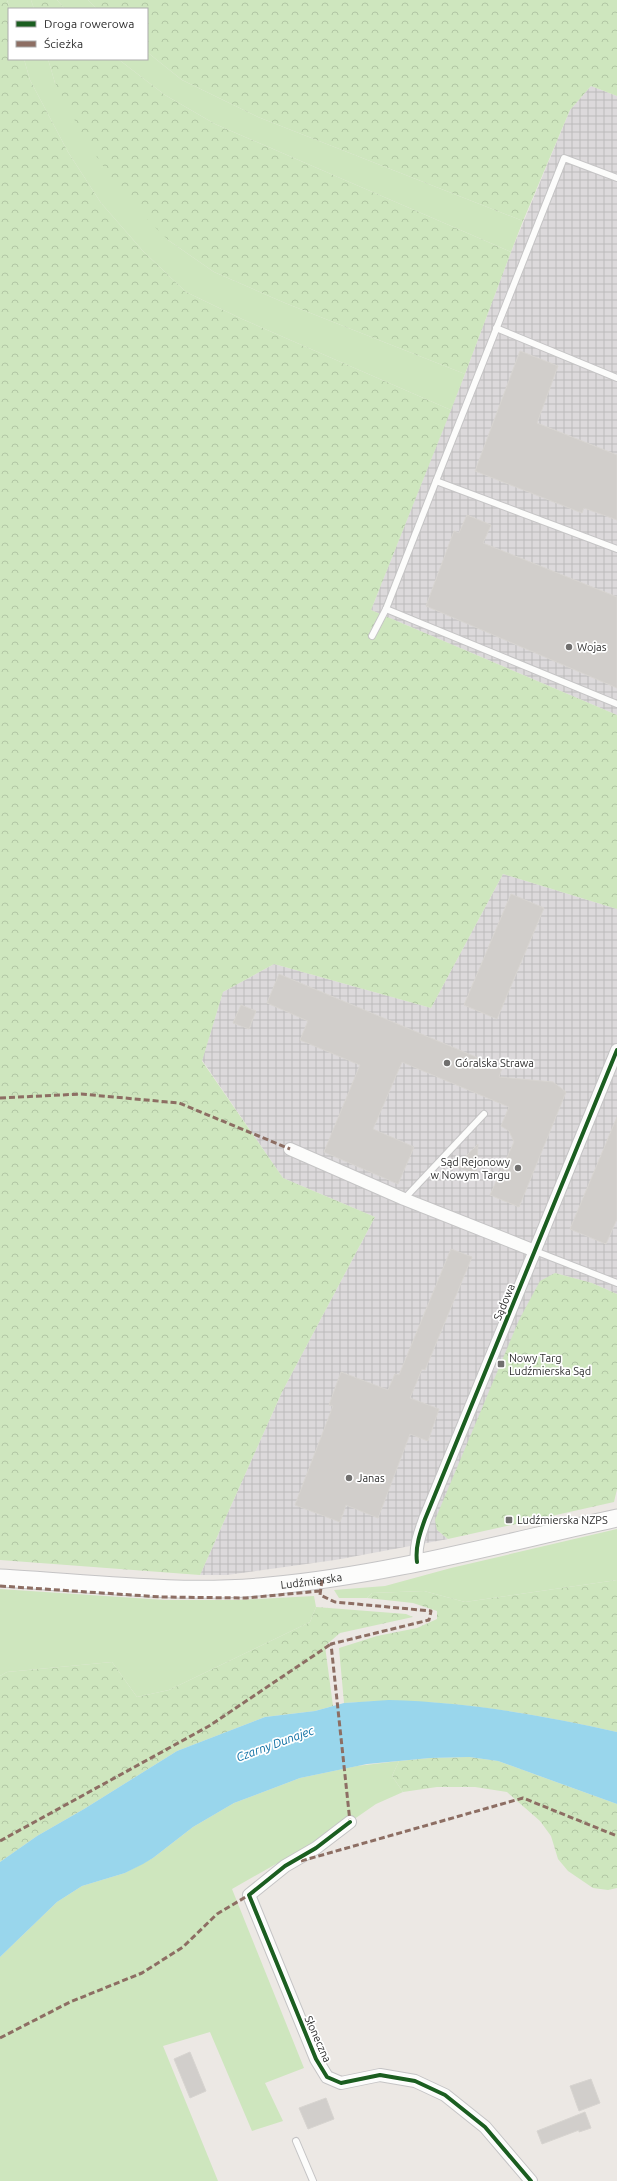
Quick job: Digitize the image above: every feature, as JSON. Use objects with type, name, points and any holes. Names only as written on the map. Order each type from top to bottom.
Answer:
[{"type":"main road","name":"Ludźmierska","points":[[0,1578],[171,1589],[214,1589],[268,1586],[329,1579],[417,1562],[617,1518]]},
{"type":"street","name":"Sądowa","points":[[417,1562],[416,1554],[419,1536],[425,1519],[617,1050]]},
{"type":"street","points":[[290,1149],[404,1199],[535,1251]]},
{"type":"street","name":"Słoneczna","points":[[350,1822],[316,1848],[285,1866],[249,1895],[316,2059],[327,2077],[341,2083],[380,2075],[415,2081],[444,2095],[485,2127],[531,2181]]},
{"type":"lane","points":[[372,636],[386,609],[564,158],[617,178]]},
{"type":"lane","points":[[496,328],[617,378]]},
{"type":"lane","points":[[436,481],[617,549]]},
{"type":"lane","points":[[386,609],[617,704]]},
{"type":"lane","points":[[404,1199],[484,1114]]},
{"type":"lane","points":[[535,1251],[617,1283]]},
{"type":"lane","points":[[296,2141],[313,2181]]},
{"type":"shaded area","points":[[591,86],[617,96],[617,715],[371,610],[465,374],[511,252],[570,110]]},
{"type":"shaded area","points":[[503,874],[617,909],[617,1294],[592,1283],[555,1273],[437,1530],[448,1539],[335,1560],[227,1575],[200,1575],[282,1392],[375,1217],[283,1178],[202,1060],[223,992],[274,964],[431,1008]]},
{"type":"green space","points":[[0,0],[7,0],[10,8],[8,8],[8,60],[24,60],[30,80],[68,152],[101,203],[143,251],[186,292],[242,319],[451,410],[371,610],[617,715],[617,909],[503,874],[431,1008],[274,964],[223,992],[202,1061],[283,1178],[375,1217],[282,1392],[200,1575],[0,1560]]},
{"type":"green space","points":[[7,0],[31,0],[34,8],[10,8]]},
{"type":"green space","points":[[31,0],[57,0],[64,8],[34,8]]},
{"type":"green space","points":[[57,0],[88,0],[96,8],[64,8]]},
{"type":"green space","points":[[88,0],[617,0],[617,96],[591,86],[570,110],[523,221],[258,117],[182,80],[148,53],[148,8],[96,8]]},
{"type":"green space","points":[[148,53],[182,80],[258,117],[523,221],[511,252],[215,124],[165,95],[119,60],[148,60]]},
{"type":"green space","points":[[24,60],[48,60],[55,83],[168,240],[214,272],[285,303],[465,374],[451,410],[242,319],[186,292],[143,251],[101,203],[68,152],[30,80]]},
{"type":"green space","points":[[48,60],[119,60],[165,95],[215,124],[511,252],[465,374],[285,303],[214,272],[168,240],[121,193],[83,136],[55,83]]},
{"type":"green space","points":[[555,1273],[592,1283],[617,1294],[617,1489],[614,1502],[448,1539],[437,1530],[435,1520],[519,1320],[540,1281]]},
{"type":"green space","points":[[617,1529],[617,1580],[465,1602],[424,1591],[372,1593],[367,1598],[339,1598],[334,1590],[385,1586],[451,1568]]},
{"type":"green space","points":[[617,1580],[617,1732],[548,1718],[482,1707],[380,1701],[344,1703],[339,1648],[377,1636],[417,1628],[437,1619],[437,1611],[413,1603],[367,1598],[372,1593],[424,1591],[465,1602]]},
{"type":"green space","points":[[0,1589],[165,1600],[238,1600],[314,1596],[316,1607],[310,1622],[169,1690],[137,1697],[112,1662],[7,1672],[0,1676]]},
{"type":"green space","points":[[316,1607],[406,1614],[413,1617],[340,1633],[325,1646],[333,1706],[315,1711],[265,1717],[177,1751],[84,1809],[37,1836],[0,1862],[0,1676],[7,1672],[112,1662],[137,1697],[169,1690],[310,1622]]},
{"type":"green space","points":[[469,1757],[498,1761],[617,1804],[617,1888],[608,1890],[593,1888],[568,1871],[558,1859],[551,1836],[540,1821],[507,1792],[475,1787],[437,1787],[403,1792],[392,1776],[399,1761],[430,1758]]},
{"type":"green space","points":[[399,1761],[392,1776],[403,1792],[376,1804],[350,1822],[232,1889],[304,2068],[265,2083],[283,2121],[252,2131],[210,2032],[163,2046],[218,2181],[0,2181],[0,1957],[57,1902],[82,1886],[125,1873],[153,1858],[193,1827],[234,1803],[300,1778],[357,1766]]},
{"type":"water","name":"Czarny Dunajec","points":[[389,1700],[447,1703],[504,1710],[617,1732],[617,1804],[498,1761],[469,1757],[430,1758],[367,1764],[300,1778],[234,1803],[193,1827],[153,1858],[125,1873],[82,1886],[57,1902],[0,1957],[0,1862],[37,1836],[84,1809],[177,1751],[265,1717],[315,1711],[344,1703]]},
{"type":"building","points":[[520,351],[558,366],[537,423],[617,455],[617,520],[584,508],[582,513],[475,471]]},
{"type":"building","name":"Wojas","points":[[467,515],[491,525],[483,543],[617,597],[617,688],[426,606],[454,531],[459,533]]},
{"type":"building","points":[[511,894],[544,908],[497,1019],[464,1005]]},
{"type":"building","points":[[279,974],[502,1068],[499,1077],[553,1082],[566,1092],[519,1207],[490,1195],[514,1142],[509,1131],[501,1126],[509,1107],[402,1062],[373,1129],[414,1147],[398,1184],[324,1152],[360,1065],[300,1040],[308,1021],[267,1003]]},
{"type":"building","points":[[241,1005],[256,1011],[249,1029],[233,1023]]},
{"type":"building","points":[[617,1117],[617,1219],[606,1244],[570,1229]]},
{"type":"building","points":[[478,1144],[476,1175],[456,1166]]},
{"type":"building","points":[[451,1249],[472,1257],[425,1370],[422,1369],[410,1398],[439,1409],[428,1441],[410,1434],[378,1518],[346,1505],[340,1522],[295,1505],[333,1406],[329,1405],[341,1372],[388,1390],[395,1374],[399,1375]]},
{"type":"building","points":[[190,2052],[206,2091],[190,2098],[174,2059]]},
{"type":"building","points":[[591,2079],[600,2103],[579,2111],[570,2086]]},
{"type":"building","points":[[326,2098],[334,2119],[308,2129],[299,2108]]},
{"type":"building","points":[[585,2112],[591,2128],[579,2132],[579,2130],[542,2144],[537,2131]]},
{"type":"marked path","points":[[0,1098],[81,1094],[179,1103],[290,1149]]},
{"type":"marked path","points":[[322,1580],[320,1595],[335,1602],[431,1611],[429,1620],[331,1644],[350,1822]]},
{"type":"marked path","points":[[0,1586],[161,1597],[246,1598],[320,1591]]},
{"type":"marked path","points":[[0,1841],[209,1726],[331,1644]]},
{"type":"marked path","points":[[301,1861],[523,1798],[617,1836]]},
{"type":"marked path","points":[[0,2038],[70,2002],[142,1973],[183,1947],[217,1914],[249,1895]]},
{"type":"cycle path","points":[[417,1562],[417,1545],[425,1519],[617,1050]]},
{"type":"cycle path","points":[[350,1822],[316,1848],[285,1866],[249,1895],[316,2059],[327,2077],[341,2083],[380,2075],[415,2081],[445,2095],[485,2127],[531,2181]]},
{"type":"place","name":"Wojas","points":[[569,647]]},
{"type":"place","name":"Góralska Strawa","points":[[447,1063]]},
{"type":"place","name":"Sąd Rejonowy w Nowym Targu","points":[[518,1168]]},
{"type":"place","name":"Nowy Targ Ludźmierska Sąd","points":[[501,1364]]},
{"type":"place","name":"Janas","points":[[349,1478]]},
{"type":"place","name":"Ludźmierska NZPS","points":[[509,1520]]}]
